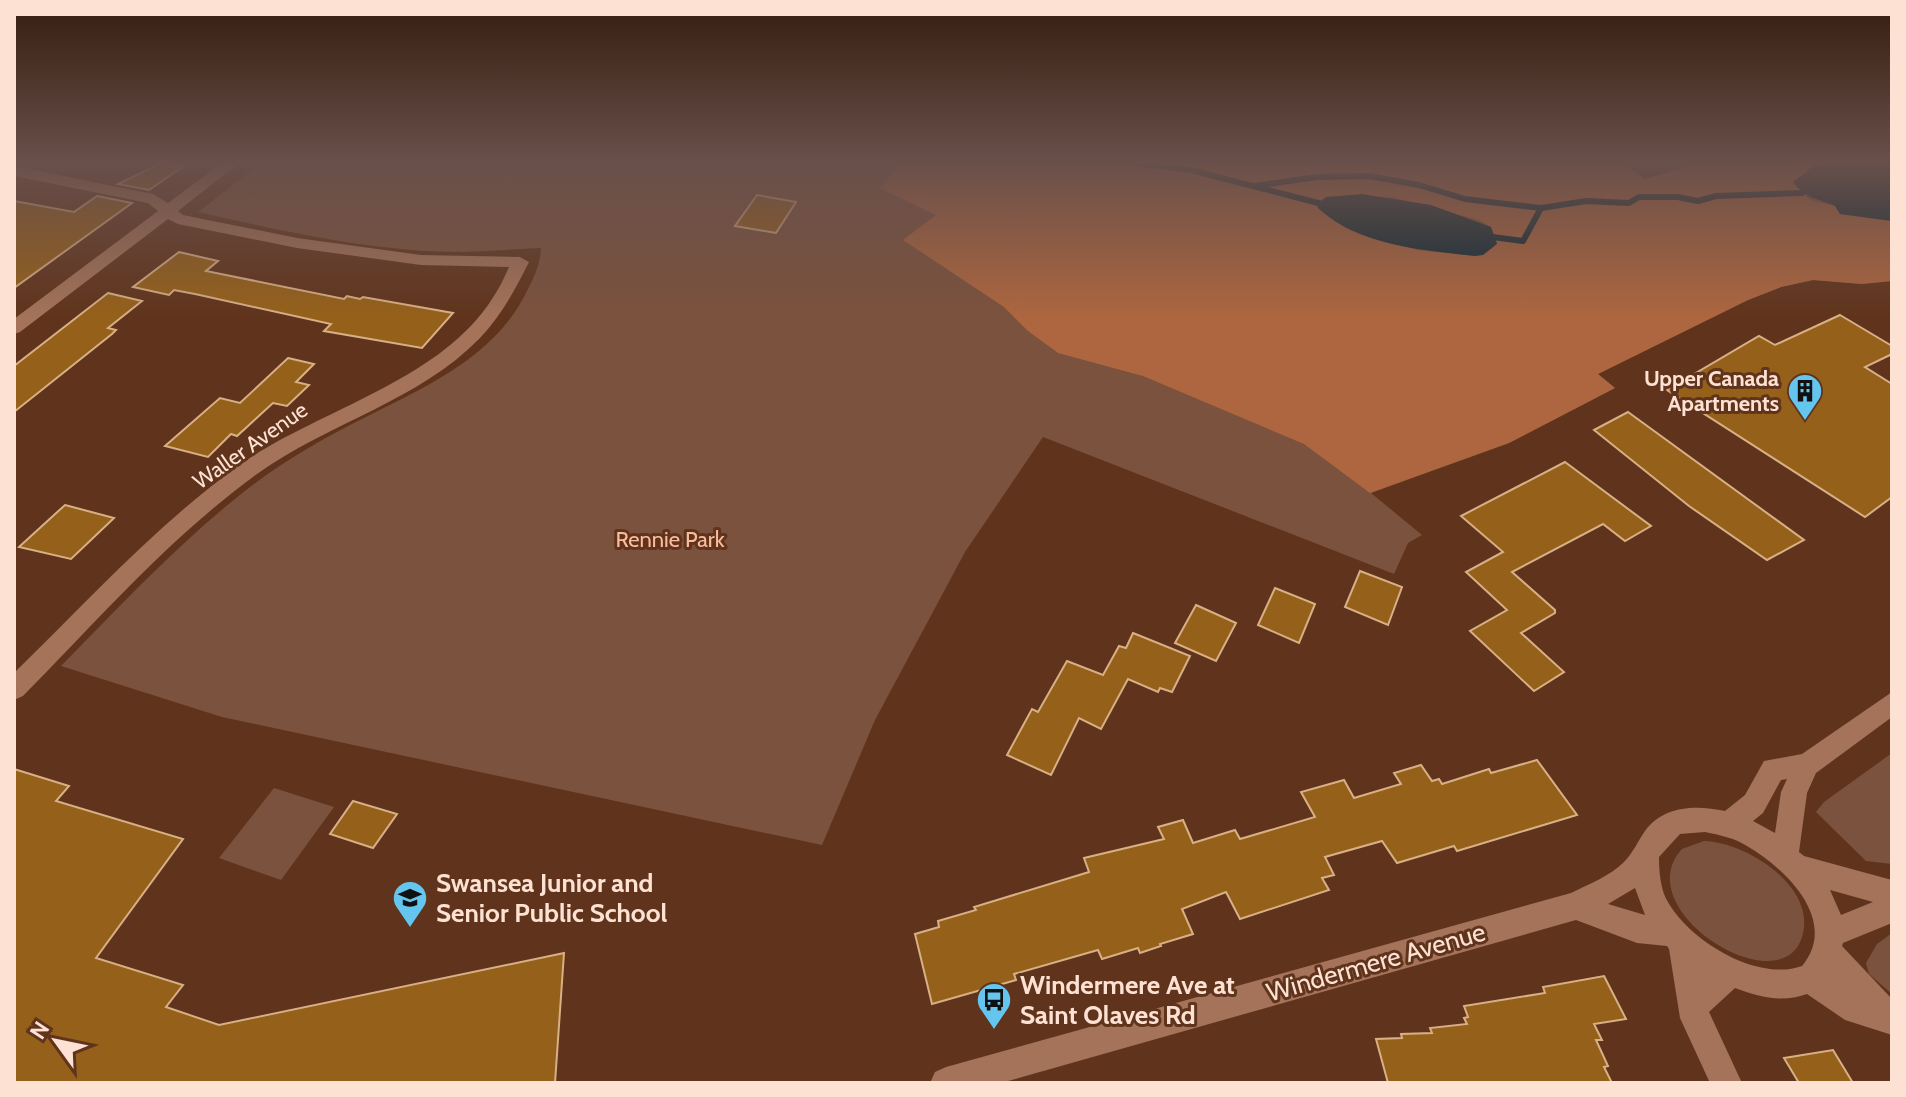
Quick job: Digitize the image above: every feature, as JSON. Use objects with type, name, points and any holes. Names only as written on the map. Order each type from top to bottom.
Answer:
[{"type":"street","points":[[14,328],[163,214]]},
{"type":"street","name":"Waller Avenue","points":[[14,689],[126,574],[176,528],[251,468],[321,423],[422,375],[470,341],[498,308],[520,262],[421,260],[356,253],[198,225],[178,219],[173,214]]},
{"type":"street","points":[[1791,862],[1794,792],[1807,765],[1892,703]]},
{"type":"street","points":[[1729,824],[1754,804],[1773,769],[1807,765]]},
{"type":"street","name":"Windermere Avenue","points":[[946,1083],[1576,906],[1631,875],[1653,839],[1665,827],[1683,820],[1729,824],[1758,837],[1791,862],[1815,891],[1825,913],[1829,943],[1867,997],[1892,1020]]},
{"type":"street","points":[[1646,853],[1644,867],[1652,899],[1678,937],[1705,960],[1729,974],[1769,985],[1809,978],[1829,943],[1892,909]]},
{"type":"street","name":"Windermere Avenue","points":[[1791,862],[1892,894]]},
{"type":"street","points":[[1576,906],[1637,929],[1678,937]]},
{"type":"street","points":[[1678,937],[1695,1018],[1726,1083]]},
{"type":"street","points":[[1694,1005],[1729,974]]},
{"type":"street","name":"Windermere Avenue","points":[[1809,978],[1856,1009],[1892,1020]]},
{"type":"green space","name":"Rennie Park","points":[[208,214],[1892,214],[1892,281],[1862,284],[1813,280],[1781,287],[1748,300],[1598,374],[1615,388],[1509,443],[1371,493],[1422,535],[1408,543],[1394,574],[1043,437],[965,552],[875,720],[822,845],[222,717],[61,666],[171,556],[254,484],[310,447],[428,385],[474,355],[511,317],[536,271],[541,248],[443,252],[304,235]]},
{"type":"green space","points":[[1892,753],[1892,864],[1866,861],[1816,812],[1824,802]]},
{"type":"green space","points":[[274,788],[334,807],[281,880],[219,858]]},
{"type":"green space","points":[[1704,841],[1739,849],[1775,871],[1789,885],[1799,901],[1804,919],[1802,937],[1789,956],[1767,961],[1740,956],[1713,942],[1690,922],[1674,898],[1670,873],[1682,849]]},
{"type":"green space","points":[[1892,933],[1892,994],[1869,974],[1866,963],[1877,944]]},
{"type":"shaded area","points":[[1326,214],[1345,228],[1417,250],[1475,256],[1497,243],[1491,227],[1457,214],[1841,214],[1892,221],[1892,281],[1862,284],[1813,280],[1781,287],[1748,300],[1598,374],[1615,388],[1509,443],[1370,493],[1304,444],[1143,376],[1058,353],[1028,331],[1004,307],[903,240],[936,215]]},
{"type":"water","points":[[1326,214],[1456,214],[1491,227],[1497,244],[1483,255],[1475,256],[1413,248],[1372,238]]},
{"type":"water","points":[[1841,214],[1892,214],[1892,221]]},
{"type":"building","points":[[14,214],[116,214],[14,288]]},
{"type":"building","points":[[743,214],[788,214],[776,233],[735,226]]},
{"type":"building","points":[[179,252],[218,261],[206,271],[344,299],[347,296],[363,297],[453,313],[422,348],[324,331],[331,324],[195,294],[174,290],[169,295],[133,287]]},
{"type":"building","points":[[108,293],[142,301],[108,328],[116,330],[112,334],[14,412],[14,366]]},
{"type":"building","name":"Upper Canada Apartments","points":[[1840,315],[1892,346],[1892,354],[1865,367],[1892,384],[1892,497],[1865,517],[1667,390],[1759,336],[1775,345]]},
{"type":"building","points":[[288,358],[314,364],[296,382],[309,385],[287,406],[273,403],[237,436],[231,434],[208,457],[165,446],[220,398],[240,403]]},
{"type":"building","points":[[1628,412],[1804,540],[1767,560],[1689,506],[1594,430]]},
{"type":"building","points":[[1565,462],[1651,526],[1625,541],[1603,524],[1512,572],[1555,610],[1555,613],[1521,633],[1564,672],[1534,691],[1470,631],[1507,610],[1466,572],[1503,552],[1461,516]]},
{"type":"building","points":[[65,505],[114,518],[71,559],[19,547]]},
{"type":"building","points":[[1360,571],[1402,587],[1388,625],[1345,607]]},
{"type":"building","points":[[1275,588],[1315,604],[1299,643],[1258,625]]},
{"type":"building","points":[[1196,605],[1236,623],[1216,661],[1175,643]]},
{"type":"building","points":[[1133,633],[1190,656],[1172,692],[1160,688],[1158,692],[1128,679],[1101,729],[1079,718],[1051,775],[1007,755],[1032,709],[1038,712],[1067,661],[1103,675],[1119,646],[1126,648]]},
{"type":"building","points":[[1537,760],[1577,815],[1457,851],[1454,846],[1397,863],[1382,841],[1325,857],[1334,875],[1322,878],[1329,890],[1240,919],[1226,892],[1182,909],[1193,934],[1140,953],[1138,948],[1102,959],[1098,950],[1014,974],[1016,980],[932,1004],[915,934],[939,927],[938,921],[976,910],[974,907],[1089,872],[1084,858],[1164,839],[1158,827],[1183,820],[1193,843],[1235,830],[1240,839],[1315,817],[1301,792],[1344,780],[1354,798],[1401,784],[1394,773],[1421,765],[1432,781],[1439,779],[1442,784],[1489,769],[1491,773]]},
{"type":"building","points":[[14,769],[69,786],[56,801],[183,839],[96,958],[183,985],[166,1007],[219,1025],[564,953],[555,1083],[14,1083]]},
{"type":"building","points":[[353,801],[397,814],[373,848],[330,834]]},
{"type":"building","points":[[1604,976],[1626,1019],[1594,1024],[1602,1040],[1596,1040],[1608,1066],[1604,1067],[1612,1083],[1388,1083],[1376,1039],[1402,1038],[1401,1034],[1432,1033],[1430,1028],[1467,1024],[1464,1006],[1545,993],[1543,987]]},
{"type":"building","points":[[1833,1050],[1853,1083],[1799,1083],[1784,1058]]},
{"type":"waterway","points":[[1485,236],[1523,241],[1538,214]]},
{"type":"place","name":"Upper Canada Apartments","points":[[1805,422]]},
{"type":"place","name":"Swansea Junior and Senior Public School","points":[[410,929]]},
{"type":"place","name":"Windermere Ave at Saint Olaves Rd","points":[[994,1031]]}]
